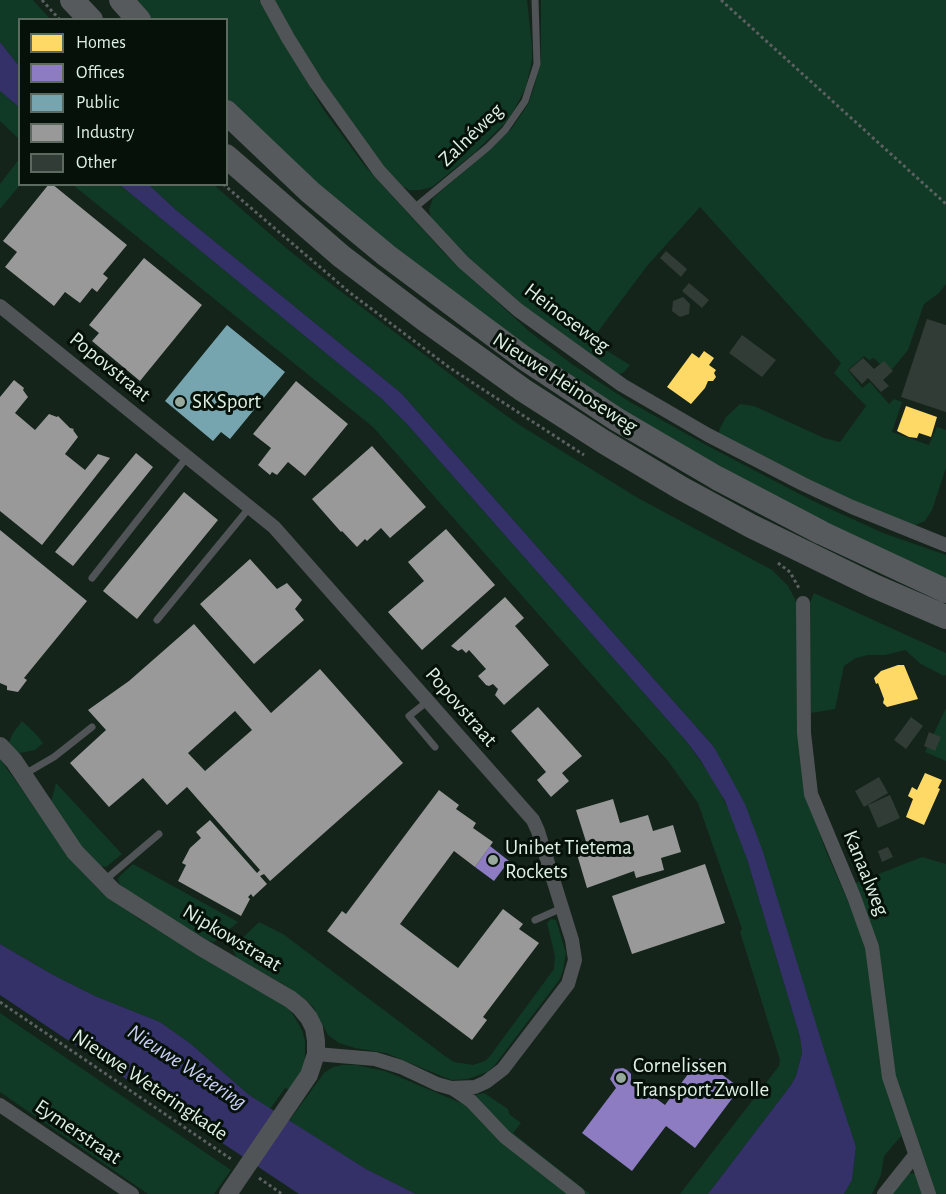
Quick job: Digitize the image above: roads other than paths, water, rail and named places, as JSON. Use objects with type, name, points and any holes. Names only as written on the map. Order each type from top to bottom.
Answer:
[{"type":"highway","points":[[72,0],[89,18]]},
{"type":"highway","points":[[121,0],[137,18]]},
{"type":"highway","name":"Nieuwe Heinoseweg","points":[[228,114],[310,192],[405,269],[524,358],[616,419],[717,478],[822,533],[946,591]]},
{"type":"highway","name":"Nieuwe Heinoseweg","points":[[228,158],[342,256],[424,319],[523,390],[604,442],[751,526],[874,586],[946,617]]},
{"type":"street","name":"Heinoseweg","points":[[267,0],[288,38],[339,118],[379,171],[463,262],[518,310],[622,385],[708,435],[852,507],[946,545]]},
{"type":"street","name":"Popovstraat","points":[[0,306],[274,527],[533,820],[542,839],[575,960],[568,984],[496,1076],[475,1087],[452,1088],[375,1059],[316,1054]]},
{"type":"street","name":"Kanaalweg","points":[[803,603],[804,733],[811,794],[872,947],[889,1077],[929,1194]]},
{"type":"street","name":"Nipkowstraat","points":[[0,746],[23,775],[71,846],[103,882],[130,903],[300,1007],[314,1028],[316,1054],[309,1075],[295,1099],[233,1187]]},
{"type":"street","points":[[452,1088],[471,1101],[505,1137],[578,1194]]},
{"type":"street","name":"Eymerstraat","points":[[0,1105],[132,1194]]},
{"type":"street","points":[[884,1194],[915,1155]]},
{"type":"lane","name":"Zalnéweg","points":[[413,209],[488,147],[505,130],[525,101],[537,64],[535,0]]},
{"type":"lane","points":[[92,578],[187,457]]},
{"type":"lane","points":[[157,620],[249,507]]},
{"type":"lane","points":[[428,701],[409,716],[435,747]]},
{"type":"lane","points":[[23,775],[54,757],[92,727]]},
{"type":"lane","points":[[103,882],[159,834]]},
{"type":"lane","points":[[535,920],[562,908]]},
{"type":"water","points":[[0,42],[18,65],[18,106],[0,91]]},
{"type":"water","points":[[121,186],[150,186],[176,210],[401,393],[714,747],[745,804],[763,852],[856,1147],[852,1180],[844,1194],[708,1194],[791,1085],[796,1076],[802,1053],[800,1037],[747,859],[725,801],[687,742],[407,424],[382,399]]},
{"type":"water","name":"Nieuwe Wetering","points":[[0,944],[95,996],[160,1022],[191,1044],[249,1095],[366,1169],[416,1194],[299,1194],[0,995]]},
{"type":"place","name":"SK Sport","points":[[180,402]]},
{"type":"place","name":"Unibet Tietema Rockets","points":[[493,860]]},
{"type":"place","name":"Cornelissen Transport Zwolle","points":[[621,1078]]}]
